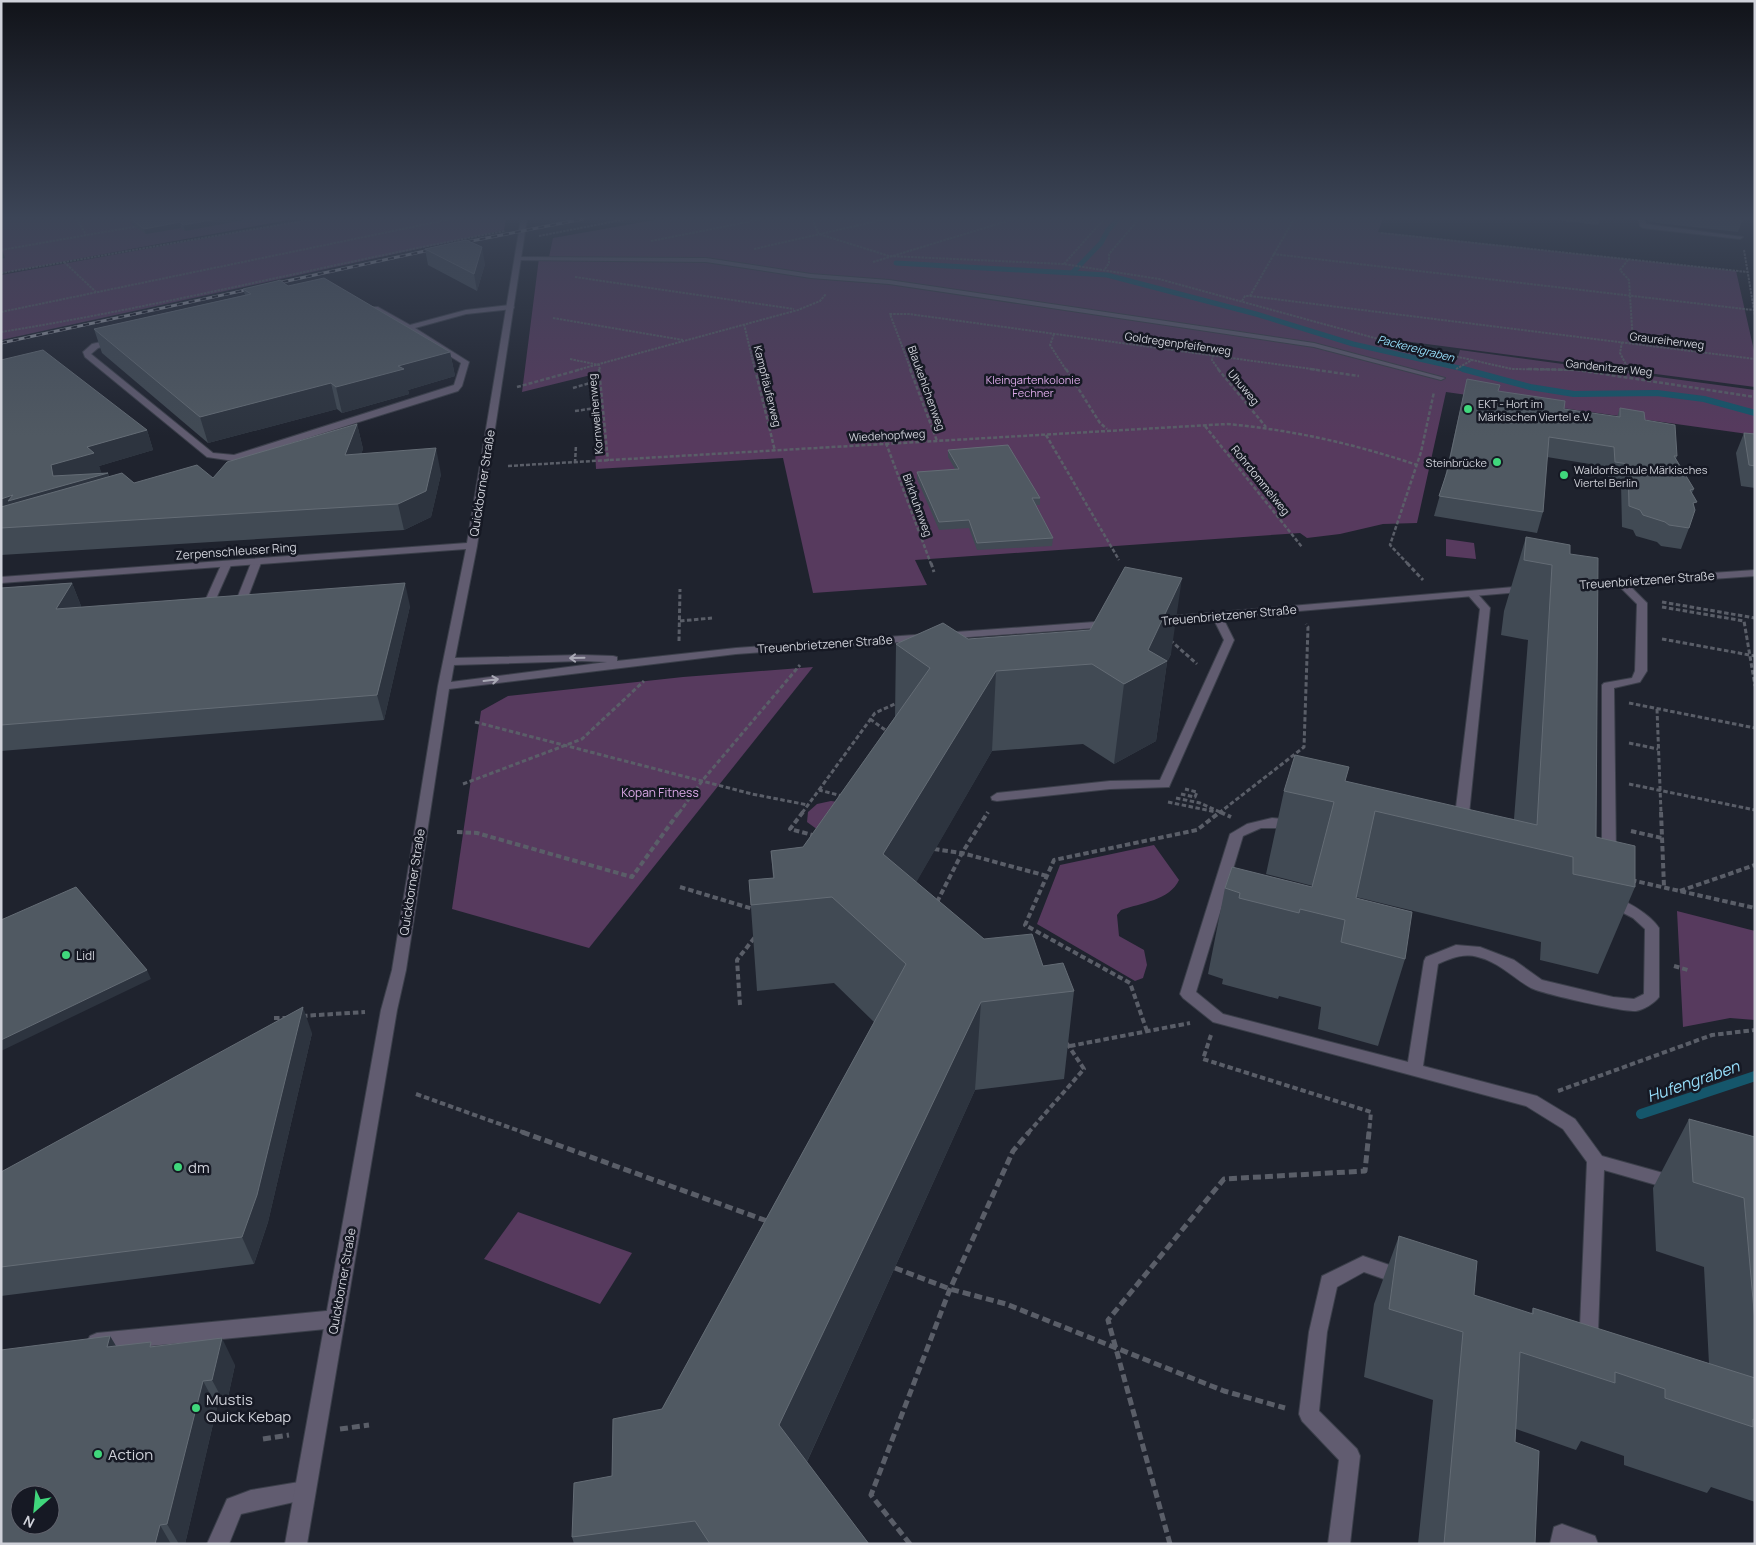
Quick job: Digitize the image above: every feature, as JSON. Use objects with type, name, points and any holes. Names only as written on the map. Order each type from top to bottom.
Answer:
[{"type":"street","name":"Quickborner Straße","points":[[296,1544],[389,1010],[398,970],[444,686],[472,546],[513,291]]},
{"type":"street","points":[[951,291],[1314,345],[1441,378]]},
{"type":"street","points":[[121,338],[96,346],[87,352],[88,355],[210,455],[234,458],[455,390],[465,362],[409,326],[369,306]]},
{"type":"street","points":[[409,326],[466,312],[510,307]]},
{"type":"street","name":"Zerpenschleuser Ring","points":[[1,580],[472,546]]},
{"type":"street","points":[[256,562],[241,601],[259,599]]},
{"type":"street","points":[[198,611],[208,610],[226,565]]},
{"type":"street","name":"Treuenbrietzener Straße","points":[[1567,586],[1755,573]]},
{"type":"street","points":[[1415,1070],[1431,961],[1456,950],[1480,952],[1510,964],[1537,984],[1613,1003],[1636,1005],[1651,997],[1652,928],[1638,915],[1609,901],[1608,685],[1623,684],[1636,680],[1642,671],[1642,635],[1639,600],[1620,582]]},
{"type":"street","name":"Treuenbrietzener Straße","points":[[1145,621],[1538,588]]},
{"type":"street","points":[[1459,841],[1485,608],[1472,594]]},
{"type":"street","points":[[996,797],[1110,785],[1165,784],[1230,640],[1217,616]]},
{"type":"street","name":"Treuenbrietzener Straße","points":[[444,686],[643,660],[1118,623]]},
{"type":"street","name":"Treuenbrietzener Straße","points":[[449,662],[582,658],[643,660]]},
{"type":"street","points":[[1311,832],[1296,824],[1270,821],[1250,826],[1237,834],[1188,994],[1218,1018],[1531,1101],[1569,1124],[1596,1161],[1692,1188]]},
{"type":"street","points":[[1566,1346],[1589,1332],[1596,1161]]},
{"type":"street","points":[[1339,1544],[1350,1456],[1309,1414],[1318,1332],[1329,1282],[1363,1264],[1417,1282]]},
{"type":"street","points":[[80,1344],[336,1319]]},
{"type":"street","points":[[218,1544],[234,1506],[250,1500],[305,1491]]},
{"type":"street","points":[[1561,1544],[1562,1535],[1587,1544]]},
{"type":"path","points":[[1,312],[100,291]]},
{"type":"path","points":[[1,332],[222,291]]},
{"type":"path","points":[[669,291],[798,310]]},
{"type":"path","points":[[518,387],[798,310],[820,301],[828,291]]},
{"type":"path","name":"Gandenitzer Weg","points":[[1203,291],[1393,343],[1512,369],[1578,370],[1754,397]]},
{"type":"path","points":[[1242,302],[1244,296],[1250,296],[1253,291]]},
{"type":"path","points":[[1603,291],[1753,310]]},
{"type":"path","points":[[1750,291],[1755,316]]},
{"type":"path","points":[[1629,294],[1633,321],[1633,343]]},
{"type":"path","name":"Graureiherweg","points":[[1250,296],[1755,359]]},
{"type":"path","name":"Goldregenpfeiferweg","points":[[890,314],[909,314],[1367,378]]},
{"type":"path","name":"Blaukehlchenweg","points":[[890,314],[937,441]]},
{"type":"path","points":[[553,318],[686,340]]},
{"type":"path","name":"Kampfläuferweg","points":[[744,324],[775,451]]},
{"type":"path","points":[[1054,334],[1050,345],[1100,423],[1107,430]]},
{"type":"path","points":[[1622,342],[1620,353],[1632,377]]},
{"type":"path","name":"Uhuweg","points":[[1213,355],[1212,360],[1217,368],[1267,427]]},
{"type":"path","points":[[570,359],[599,365]]},
{"type":"path","points":[[1462,364],[1472,360]]},
{"type":"path","name":"Kornweihenweg","points":[[599,365],[608,461]]},
{"type":"path","points":[[1427,584],[1390,545],[1417,465],[1435,387],[1441,378]]},
{"type":"path","points":[[573,388],[600,380]]},
{"type":"path","points":[[575,411],[603,407]]},
{"type":"path","name":"Wiedehopfweg","points":[[508,466],[1227,424],[1267,427],[1343,441],[1417,465]]},
{"type":"path","name":"Rohrdommelweg","points":[[1204,425],[1302,547]]},
{"type":"path","points":[[1046,435],[1119,560]]},
{"type":"path","name":"Birkhuhnweg","points":[[886,443],[934,572]]},
{"type":"path","points":[[575,463],[576,445]]},
{"type":"path","points":[[679,642],[680,589]]},
{"type":"path","points":[[1639,600],[1755,618]]},
{"type":"path","points":[[1639,600],[1744,622],[1755,686]]},
{"type":"path","points":[[680,621],[712,618]]},
{"type":"path","points":[[1147,1031],[1130,984],[1025,925],[1054,860],[1197,830],[1304,747],[1308,627],[1306,624]]},
{"type":"path","points":[[1642,635],[1755,656]]},
{"type":"path","points":[[1165,636],[1213,677]]},
{"type":"path","points":[[457,832],[477,833],[632,876],[702,781],[801,664]]},
{"type":"path","points":[[463,784],[582,739],[646,678]]},
{"type":"path","points":[[1608,699],[1755,728]]},
{"type":"path","points":[[846,844],[790,829],[875,713],[900,702]]},
{"type":"path","points":[[1657,709],[1664,887]]},
{"type":"path","points":[[870,720],[895,737]]},
{"type":"path","points":[[475,722],[565,747],[752,794],[808,805]]},
{"type":"path","points":[[1608,738],[1658,749]]},
{"type":"path","points":[[1609,780],[1755,810]]},
{"type":"path","points":[[819,790],[873,804]]},
{"type":"path","points":[[840,852],[878,796]]},
{"type":"path","points":[[933,910],[962,853],[996,797]]},
{"type":"path","points":[[1200,804],[1221,813]]},
{"type":"path","points":[[1186,806],[1221,813]]},
{"type":"path","points":[[1609,826],[1662,838]]},
{"type":"path","points":[[856,828],[864,830]]},
{"type":"path","points":[[934,849],[962,853],[1047,876]]},
{"type":"path","points":[[1680,891],[1755,864]]},
{"type":"path","points":[[1609,879],[1664,887],[1755,908]]},
{"type":"path","points":[[680,887],[755,910]]},
{"type":"path","points":[[740,1005],[737,960],[761,930]]},
{"type":"path","points":[[274,1018],[389,1010]]},
{"type":"path","points":[[1070,1046],[1218,1018]]},
{"type":"path","points":[[1170,1544],[1108,1320],[1224,1180],[1365,1171],[1371,1112],[1202,1059],[1218,1018]]},
{"type":"path","points":[[1531,1101],[1712,1035],[1755,1030]]},
{"type":"path","points":[[910,1544],[872,1495],[950,1289],[1013,1151],[1084,1069],[1070,1046],[1063,1039]]},
{"type":"path","points":[[416,1094],[773,1223]]},
{"type":"path","points":[[895,1268],[950,1289],[1006,1304],[1224,1391],[1309,1414]]},
{"type":"green space","points":[[1,291],[225,291],[1,340]]},
{"type":"green space","name":"Kleingartenkolonie Fechner","points":[[535,291],[1741,291],[1755,355],[1755,387],[1396,340],[1457,360],[1460,350],[1755,390],[1755,435],[1446,392],[1417,523],[1383,524],[1340,534],[1307,538],[1300,533],[915,560],[927,585],[813,593],[783,458],[596,469],[591,375],[522,392]]},
{"type":"green space","points":[[1446,539],[1474,543],[1476,559],[1446,556]]},
{"type":"green space","name":"Kopan Fitness","points":[[813,667],[589,948],[452,909],[481,711],[508,696],[683,677]]},
{"type":"green space","points":[[831,801],[839,802],[818,830],[807,822],[808,812],[817,804]]},
{"type":"green space","points":[[1154,845],[1179,880],[1175,887],[1162,896],[1121,910],[1117,915],[1119,936],[1144,950],[1147,965],[1143,978],[1135,981],[1037,924],[1060,865]]},
{"type":"green space","points":[[1677,911],[1755,931],[1755,1020],[1730,1018],[1683,1027]]},
{"type":"green space","points":[[518,1212],[632,1253],[600,1304],[484,1259]]},
{"type":"building","points":[[246,291],[346,291],[450,352],[398,366],[404,369],[336,387],[331,383],[200,417],[94,329],[251,294]]},
{"type":"building","points":[[43,350],[147,430],[87,447],[94,453],[51,465],[53,476],[108,473],[8,501],[13,495],[1,499],[1,360]]},
{"type":"building","points":[[1467,379],[1500,385],[1498,391],[1565,401],[1564,409],[1620,417],[1620,408],[1644,412],[1645,420],[1675,425],[1677,456],[1674,456],[1694,489],[1690,490],[1697,502],[1693,503],[1695,510],[1689,528],[1669,525],[1643,515],[1640,510],[1629,506],[1628,464],[1615,462],[1614,447],[1549,437],[1543,512],[1439,496],[1447,472]]},
{"type":"building","points":[[357,424],[345,455],[436,448],[426,491],[398,504],[1,528],[1,507],[122,473],[134,483],[197,465],[213,478],[227,462]]},
{"type":"building","points":[[1744,433],[1755,434],[1755,466],[1749,465]]},
{"type":"building","points":[[1008,445],[1040,498],[1032,498],[1053,538],[977,543],[969,520],[939,522],[917,472],[959,469],[948,450]]},
{"type":"building","points":[[1526,537],[1570,545],[1570,554],[1598,558],[1596,837],[1635,846],[1635,887],[1573,874],[1573,857],[1375,811],[1356,898],[1412,912],[1405,959],[1341,942],[1345,920],[1300,909],[1299,913],[1239,898],[1240,893],[1225,888],[1232,867],[1312,887],[1334,802],[1284,791],[1295,755],[1349,767],[1345,781],[1537,825],[1552,565],[1524,560]]},
{"type":"building","points":[[1125,567],[1182,578],[1148,650],[1167,661],[1124,684],[1092,664],[996,671],[883,854],[984,939],[1032,934],[1043,966],[1063,963],[1074,991],[981,1002],[779,1425],[869,1544],[710,1544],[695,1521],[572,1537],[574,1483],[612,1476],[613,1419],[662,1409],[906,964],[832,897],[751,905],[749,880],[774,878],[771,851],[803,847],[930,668],[896,644],[943,623],[968,639],[1090,630]]},
{"type":"building","points":[[72,583],[56,609],[405,583],[377,695],[1,725],[1,588]]},
{"type":"building","name":"Lidl","points":[[76,887],[147,970],[1,1040],[1,920]]},
{"type":"building","name":"dm","points":[[303,1007],[257,1195],[242,1237],[1,1267],[1,1172]]},
{"type":"building","points":[[1689,1119],[1755,1137],[1755,1322],[1744,1198],[1693,1182]]},
{"type":"building","points":[[1399,1236],[1477,1261],[1474,1295],[1533,1314],[1533,1308],[1755,1378],[1755,1420],[1753,1419],[1753,1427],[1665,1398],[1665,1389],[1615,1372],[1615,1383],[1520,1352],[1515,1442],[1539,1451],[1535,1544],[1444,1544],[1463,1332],[1389,1309]]},
{"type":"building","points":[[110,1336],[107,1347],[151,1342],[150,1347],[222,1338],[212,1380],[203,1381],[167,1524],[160,1525],[155,1544],[1,1544],[1,1350]]},
{"type":"waterway","name":"Packereigraben","points":[[1169,291],[1256,314],[1353,344],[1468,370]]},
{"type":"waterway","name":"Packereigraben","points":[[1463,369],[1530,387],[1574,394],[1657,393],[1704,399],[1755,413]]},
{"type":"waterway","name":"Hufengraben","points":[[1641,1114],[1755,1076]]},
{"type":"railway","points":[[1,343],[240,291]]},
{"type":"place","name":"EKT - Hort im Märkischen Viertel e.V.","points":[[1468,409]]},
{"type":"place","name":"Steinbrücke","points":[[1497,462]]},
{"type":"place","name":"Waldorfschule Märkisches Viertel Berlin","points":[[1564,475]]},
{"type":"place","name":"Lidl","points":[[66,955]]},
{"type":"place","name":"dm","points":[[178,1167]]},
{"type":"place","name":"Mustis Quick Kebap","points":[[196,1408]]},
{"type":"place","name":"Action","points":[[98,1454]]}]
